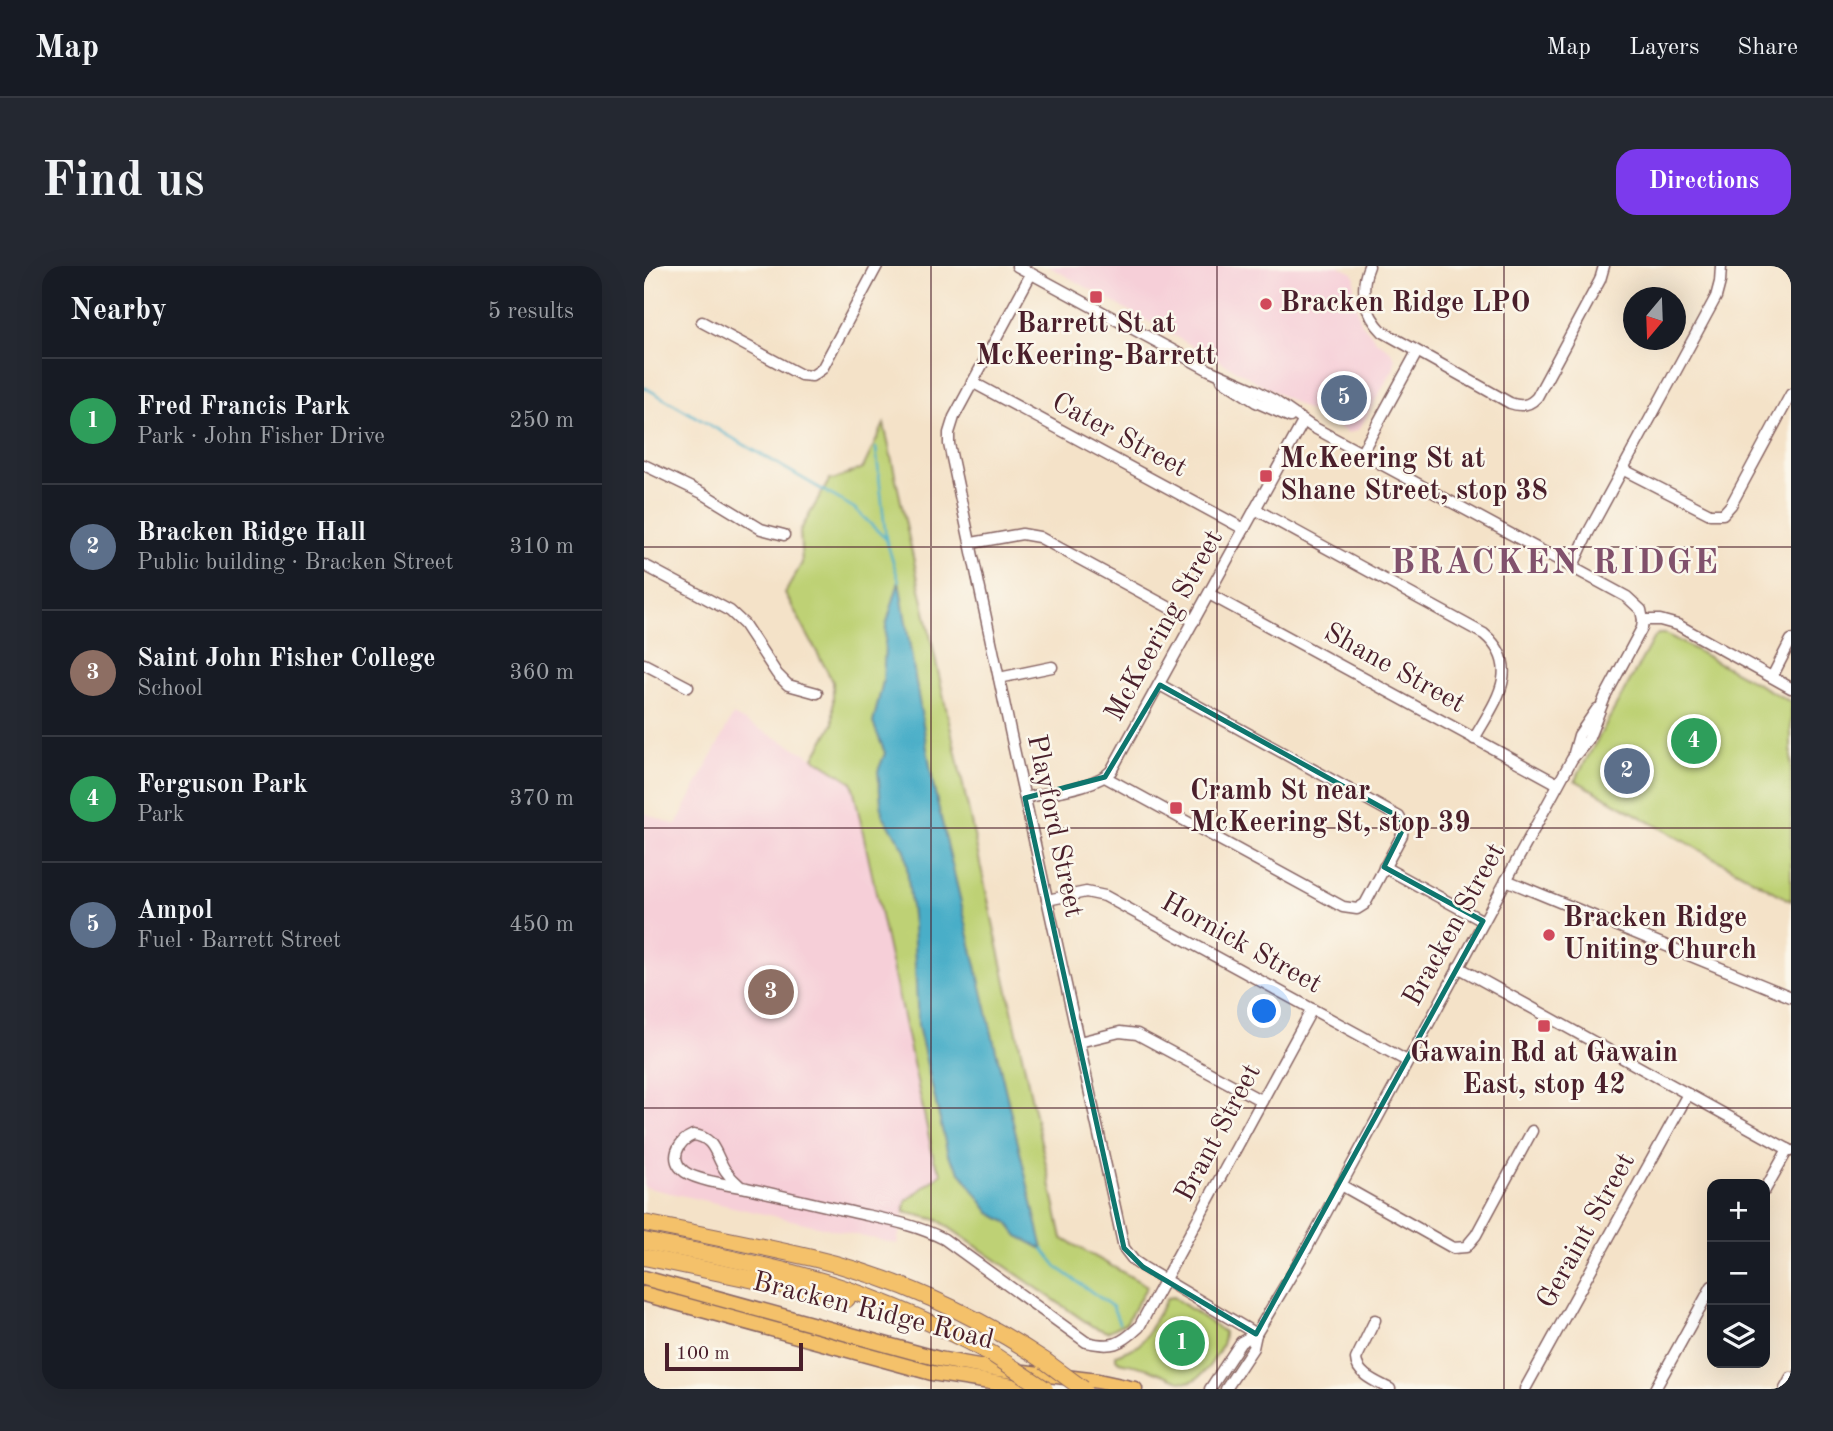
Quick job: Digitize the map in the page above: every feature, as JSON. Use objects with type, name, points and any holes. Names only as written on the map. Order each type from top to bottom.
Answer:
[{"type":"highway","points":[[644,1223],[813,1258],[913,1291],[1012,1340],[1083,1389]]},
{"type":"highway","points":[[644,1241],[781,1270],[869,1297],[941,1328],[992,1354],[1045,1389]]},
{"type":"highway","points":[[644,1258],[851,1300],[869,1297]]},
{"type":"main road","name":"Bracken Ridge Road","points":[[644,1278],[939,1359],[1098,1381],[1135,1389]]},
{"type":"main road","name":"Bracken Ridge Road","points":[[644,1294],[932,1373],[1034,1389]]},
{"type":"street","points":[[702,322],[801,375],[812,376],[822,369],[877,266]]},
{"type":"street","points":[[1017,266],[1209,370],[1244,384],[1275,401],[1303,422],[1634,601],[1641,610],[1643,620],[1660,620],[1678,625],[1791,688]]},
{"type":"street","points":[[1369,266],[1364,287],[1368,311],[1383,332],[1510,403],[1527,405],[1537,397],[1600,280],[1604,266]]},
{"type":"street","points":[[1572,569],[1588,533],[1716,297],[1721,266]]},
{"type":"street","name":"Playford Street","points":[[1031,274],[954,417],[949,444],[1121,1238],[1134,1261],[1256,1334]]},
{"type":"street","points":[[1361,454],[1417,352]]},
{"type":"street","name":"Cater Street","points":[[972,383],[1244,529]]},
{"type":"street","points":[[1624,470],[1710,514],[1726,518],[1791,394]]},
{"type":"street","name":"McKeering Street","points":[[1105,777],[1116,763],[1160,685],[1303,422]]},
{"type":"street","points":[[644,465],[702,493],[761,529],[784,535]]},
{"type":"street","points":[[1255,509],[1484,634],[1493,642],[1503,663],[1503,684],[1474,739]]},
{"type":"street","points":[[972,543],[1022,534],[1039,537],[1194,621]]},
{"type":"street","points":[[644,565],[730,611],[744,624],[777,674],[788,685],[817,693]]},
{"type":"street","name":"Shane Street","points":[[1209,594],[1558,784]]},
{"type":"street","name":"Bracken Street","points":[[1226,1389],[1253,1348],[1256,1334],[1286,1287],[1558,784],[1591,733],[1605,697],[1634,645],[1643,620]]},
{"type":"street","points":[[1772,677],[1791,640]]},
{"type":"street","points":[[644,664],[688,687]]},
{"type":"street","points":[[999,678],[1052,667]]},
{"type":"street","points":[[1025,798],[1105,777],[1358,914],[1408,823],[1160,685]]},
{"type":"street","points":[[1384,867],[1483,921]]},
{"type":"street","points":[[1506,880],[1791,997]]},
{"type":"street","name":"Hornick Street","points":[[1047,900],[1086,892],[1105,896],[1407,1061]]},
{"type":"street","points":[[1458,967],[1789,1150],[1770,1182]]},
{"type":"street","name":"Brant Street","points":[[741,1187],[724,1168],[708,1139],[693,1135],[681,1142],[676,1155],[677,1163],[686,1173],[741,1187],[925,1229],[944,1239],[1086,1342],[1105,1347],[1125,1341],[1139,1327],[1312,1009]]},
{"type":"street","points":[[1079,1042],[1120,1032],[1137,1034],[1262,1101]]},
{"type":"street","name":"Geraint Street","points":[[1525,1389],[1688,1094]]},
{"type":"street","points":[[1341,1185],[1453,1248],[1466,1247],[1476,1235],[1532,1131]]},
{"type":"street","points":[[1655,1389],[1707,1295]]},
{"type":"street","points":[[1375,1320],[1356,1359],[1356,1365],[1390,1389]]},
{"type":"street","name":"Bracken Street","points":[[1210,1389],[1241,1342],[1256,1334]]},
{"type":"street","points":[[1785,1389],[1791,1378]]},
{"type":"highlighted area","points":[[1160,685],[1399,817],[1403,829],[1384,867],[1483,921],[1256,1334],[1143,1267],[1124,1248],[1025,798],[1105,777]]},
{"type":"shaded area","points":[[1048,266],[1339,266],[1353,273],[1353,294],[1361,322],[1376,340],[1389,349],[1395,358],[1394,368],[1359,429],[1349,433]]},
{"type":"shaded area","points":[[733,715],[814,758],[852,782],[934,1159],[942,1173],[906,1201],[897,1244],[644,1187],[644,813],[676,825]]},
{"type":"green space","points":[[884,424],[1062,1238],[1147,1286],[1126,1323],[1107,1332],[1092,1326],[938,1220],[904,1212],[906,1201],[942,1173],[934,1160],[852,782],[814,758],[833,724],[833,682],[785,593],[802,563],[800,531],[830,479],[863,468]]},
{"type":"green space","points":[[1658,634],[1666,634],[1791,702],[1791,901],[1575,780]]},
{"type":"green space","points":[[1173,1297],[1224,1332],[1222,1344],[1212,1362],[1199,1377],[1188,1382],[1116,1359],[1116,1355],[1138,1346],[1167,1298]]},
{"type":"water","points":[[899,581],[933,784],[1043,1249],[1018,1236],[1007,1222],[990,1213],[948,1155],[918,1026],[913,925],[905,850],[882,814],[878,771],[885,753],[873,723],[883,681],[886,626]]},
{"type":"waterway","points":[[644,387],[854,508],[886,539]]},
{"type":"waterway","points":[[876,448],[886,539],[899,581]]},
{"type":"waterway","points":[[1043,1249],[1058,1268],[1113,1307],[1119,1323]]},
{"type":"place","name":"Barrett St at McKeering-Barrett","points":[[1096,297]]},
{"type":"place","name":"Bracken Ridge LPO","points":[[1266,304]]},
{"type":"place","name":"Ampol","points":[[1344,398]]},
{"type":"place","name":"McKeering St at Shane Street, stop 38","points":[[1266,476]]},
{"type":"place","name":"Ferguson Park","points":[[1694,741]]},
{"type":"place","name":"Bracken Ridge Hall","points":[[1627,771]]},
{"type":"place","name":"Cramb St near McKeering St, stop 39","points":[[1176,808]]},
{"type":"place","name":"Bracken Ridge Uniting Church","points":[[1549,935]]},
{"type":"place","name":"Saint John Fisher College","points":[[771,992]]},
{"type":"place","name":"Gawain Rd at Gawain East, stop 42","points":[[1544,1026]]},
{"type":"place","name":"Fred Francis Park","points":[[1182,1343]]},
{"type":"district","name":"BRACKEN RIDGE","points":[[1555,563]]}]
